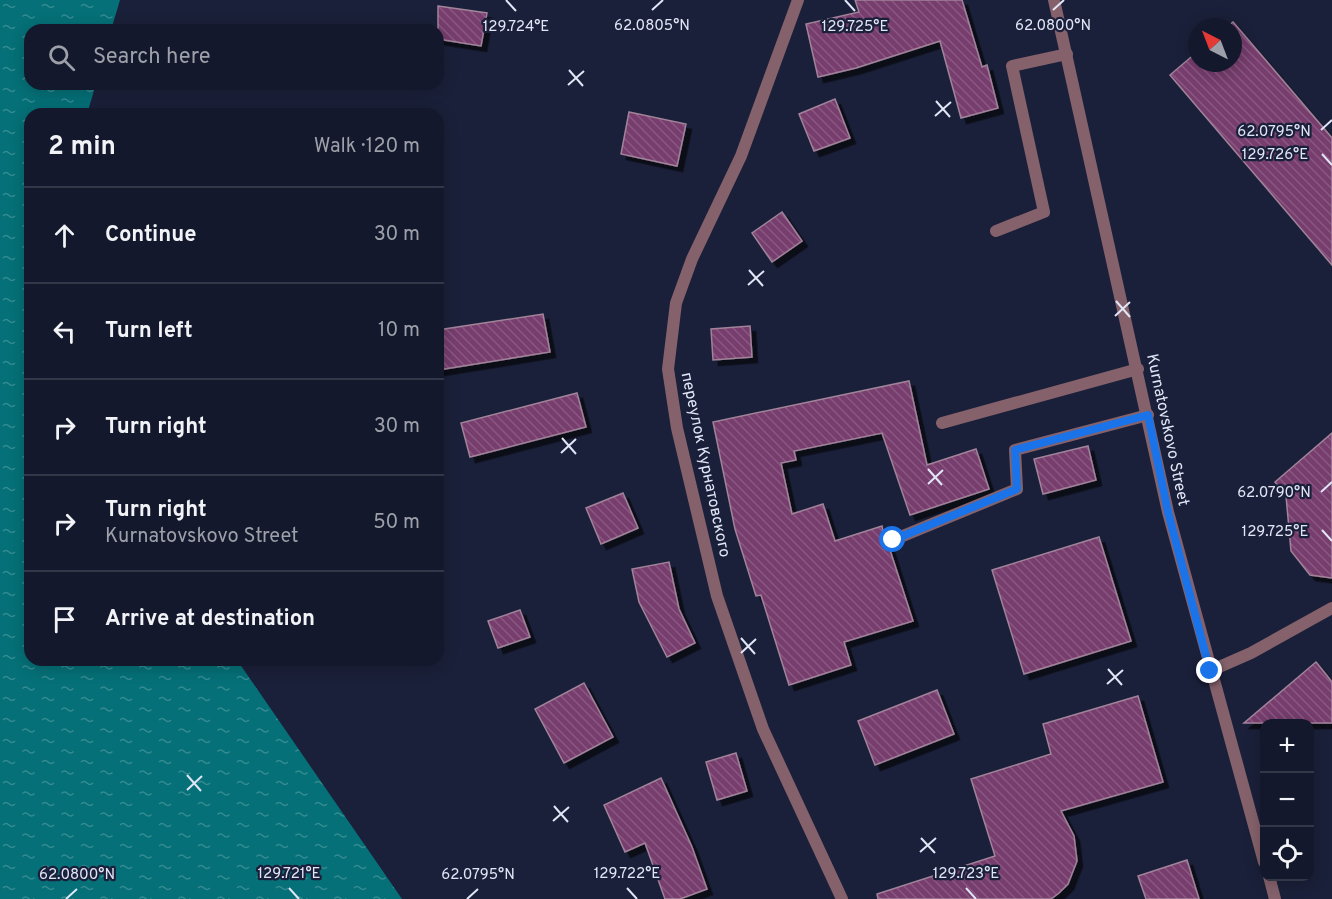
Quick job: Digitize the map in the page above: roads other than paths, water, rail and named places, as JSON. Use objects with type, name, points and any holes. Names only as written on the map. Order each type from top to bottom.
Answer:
[{"type":"street","name":"переулок Курнатовского","points":[[798,0],[741,156],[692,260],[676,303],[668,369],[677,428],[717,596],[763,729],[842,899]]},
{"type":"street","name":"Kurnatovskovo Street","points":[[1054,0],[1168,512],[1260,848]]},
{"type":"street","points":[[996,231],[1044,212],[1012,66],[1067,54]]},
{"type":"street","points":[[942,423],[1137,369]]},
{"type":"street","points":[[893,540],[1017,489],[1015,450],[1148,415]]},
{"type":"street","points":[[1210,671],[1251,653],[1332,608]]},
{"type":"street","points":[[1270,881],[1275,899]]},
{"type":"water","points":[[0,0],[120,0],[113,24],[24,24],[24,90],[94,90],[89,108],[24,108],[24,666],[241,666],[402,899],[0,899]]}]
